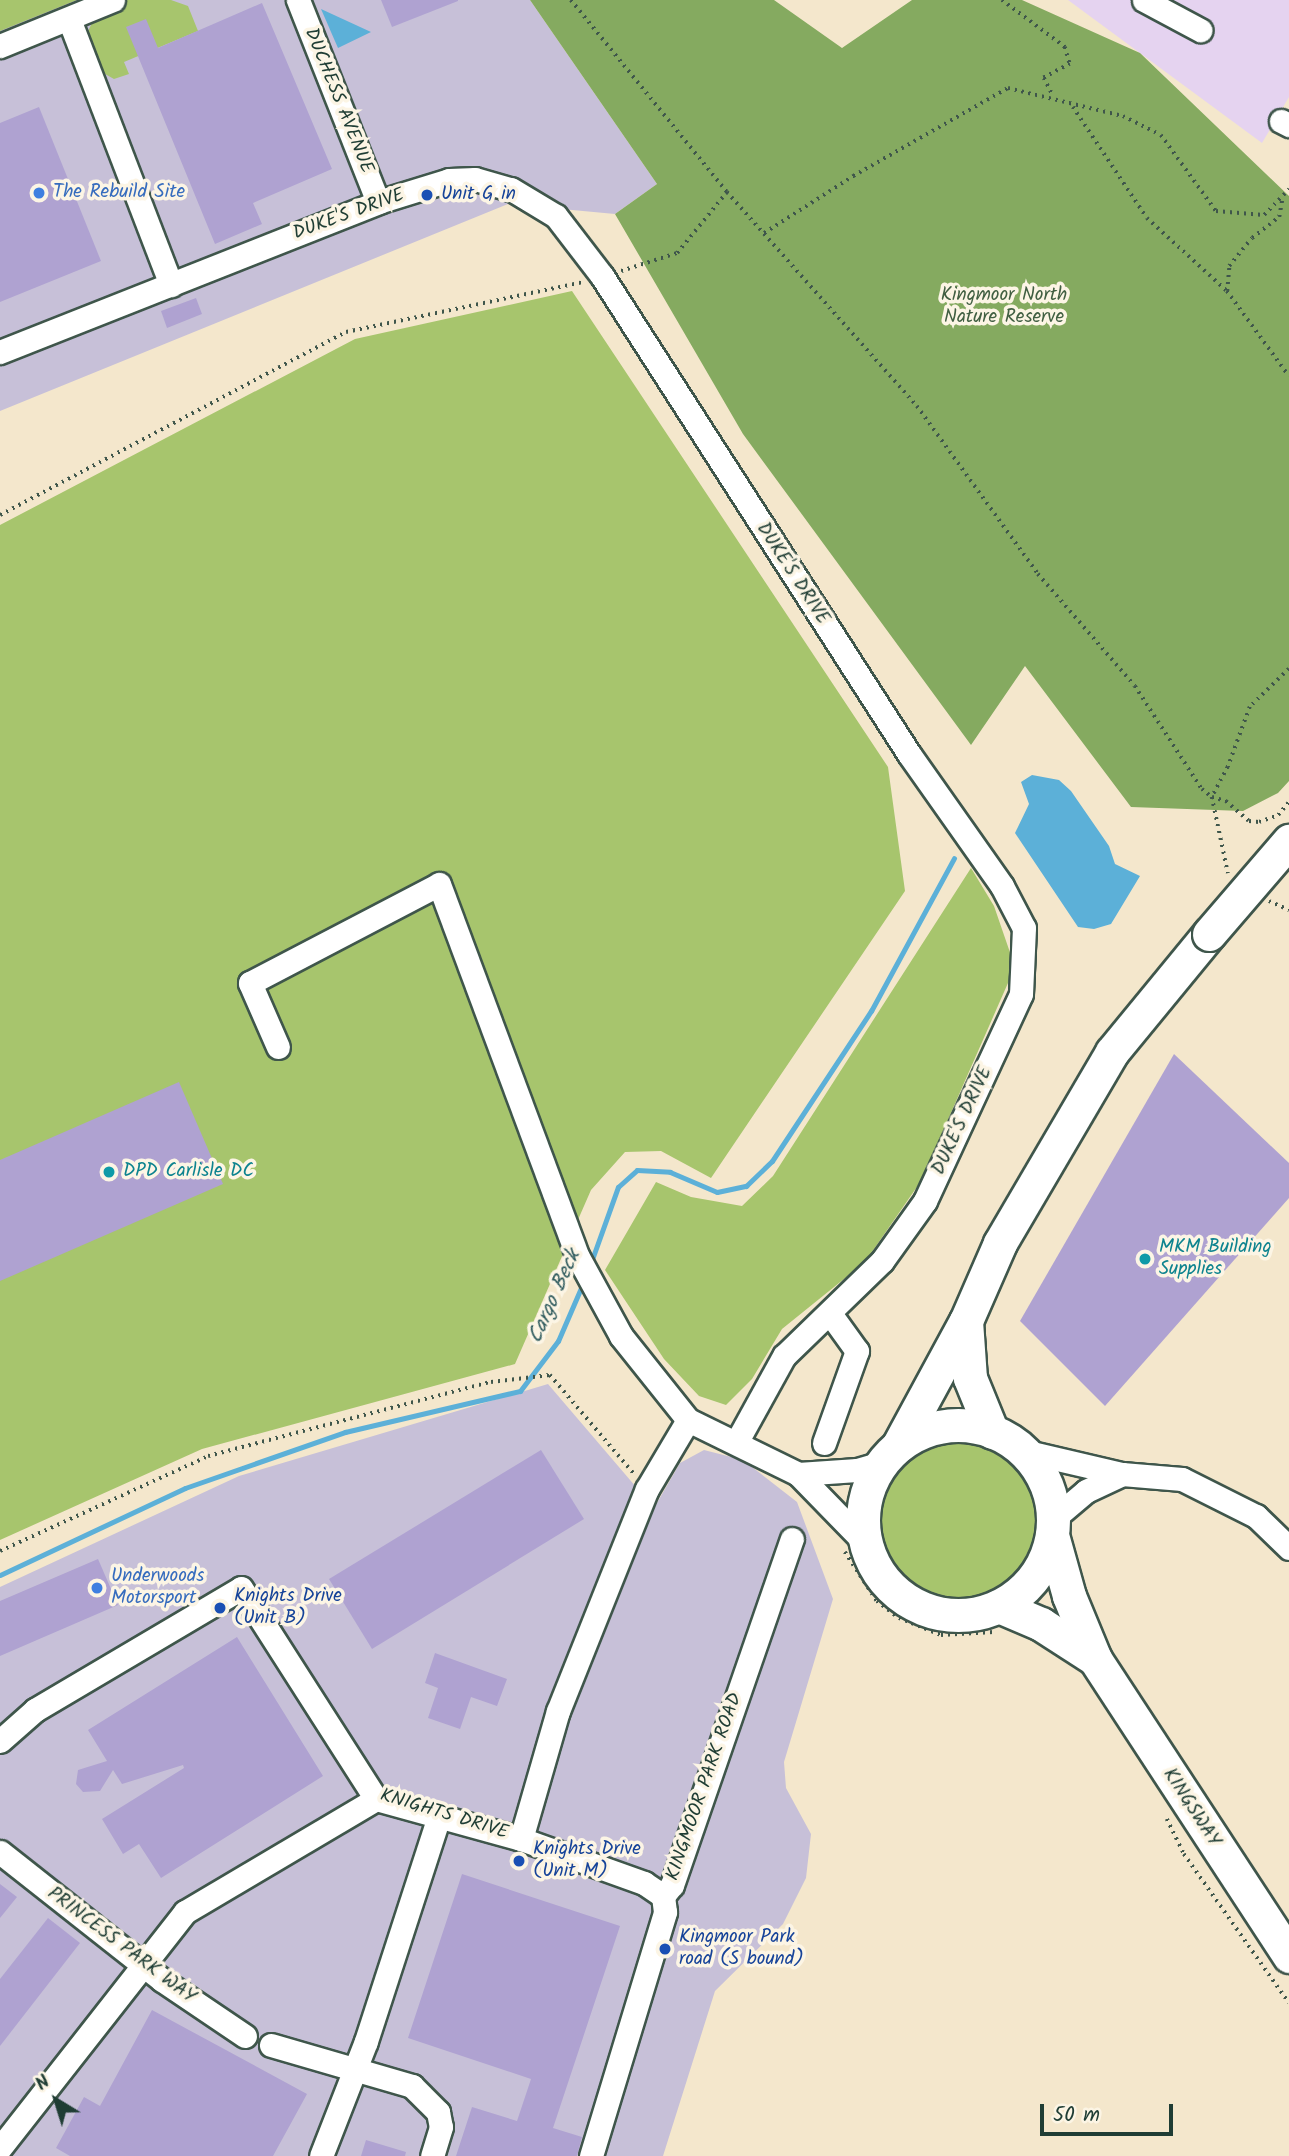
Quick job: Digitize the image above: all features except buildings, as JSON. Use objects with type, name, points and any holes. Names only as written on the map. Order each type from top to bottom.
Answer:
[{"type":"highway","points":[[890,1454],[943,1426],[992,1432],[1023,1451],[1041,1475],[1052,1527],[1034,1577],[1000,1619],[972,1614],[944,1614],[917,1606],[894,1591],[852,1544],[869,1487],[965,1321],[1000,1242],[1112,1052],[1289,841]]},
{"type":"highway","points":[[965,1321],[970,1378],[992,1432]]},
{"type":"highway","name":"KINGSWAY","points":[[1052,1527],[1069,1596],[1095,1659],[1289,1955]]},
{"type":"highway","name":"KINGSWAY","points":[[1000,1619],[1055,1632],[1095,1659]]},
{"type":"street","points":[[0,46],[113,0]]},
{"type":"street","name":"DUCHESS AVENUE","points":[[298,0],[378,202]]},
{"type":"street","points":[[1144,0],[1200,30]]},
{"type":"street","points":[[69,19],[171,285]]},
{"type":"street","name":"DUKE'S DRIVE","points":[[0,352],[378,202],[449,180],[475,179],[511,189],[556,216],[602,276],[880,709],[1002,886],[1024,928],[1021,994],[925,1201],[882,1261],[831,1315],[784,1356],[737,1441]]},
{"type":"street","points":[[278,1047],[250,982],[439,884],[578,1257],[595,1294],[628,1346],[688,1420],[737,1441],[798,1474],[825,1501],[852,1544]]},
{"type":"street","points":[[824,1443],[857,1351],[831,1315]]},
{"type":"street","points":[[521,1839],[558,1712],[647,1489],[688,1420]]},
{"type":"street","points":[[1023,1451],[1122,1474],[1182,1479],[1213,1492],[1256,1516],[1289,1548]]},
{"type":"street","points":[[798,1474],[836,1471],[890,1454]]},
{"type":"street","points":[[1052,1527],[1086,1491],[1122,1474]]},
{"type":"street","name":"KINGMOOR PARK ROAD","points":[[591,2156],[665,1913],[663,1896],[672,1885],[792,1538]]},
{"type":"street","name":"KNIGHTS DRIVE","points":[[0,1741],[35,1710],[241,1588],[376,1799],[521,1839],[644,1883],[663,1896]]},
{"type":"street","points":[[0,2148],[141,1964],[185,1912],[376,1799]]},
{"type":"street","points":[[321,2156],[356,2067],[439,1816]]},
{"type":"street","name":"PRINCESS PARK WAY","points":[[0,1853],[141,1964],[245,2036]]},
{"type":"street","points":[[271,2045],[396,2078],[427,2098],[438,2112],[441,2127],[432,2156]]},
{"type":"path","points":[[571,0],[727,192],[916,406],[1038,574],[1135,686],[1202,789],[1212,797],[1226,801],[1249,821],[1259,822],[1278,814],[1289,802]]},
{"type":"path","points":[[1002,0],[1065,47],[1070,64],[1044,78],[1053,96]]},
{"type":"path","points":[[764,233],[853,176],[1009,88],[1053,96],[1073,107],[1123,116],[1161,135],[1216,211],[1264,215],[1289,189]]},
{"type":"path","points":[[1073,107],[1147,218],[1227,291],[1289,376]]},
{"type":"path","points":[[640,266],[677,253],[727,192]]},
{"type":"path","points":[[1227,291],[1229,266],[1252,238],[1279,217],[1283,198]]},
{"type":"path","points":[[0,515],[346,332],[602,276]]},
{"type":"path","points":[[1226,872],[1212,797],[1228,767],[1250,707],[1289,669]]},
{"type":"path","points":[[0,1551],[208,1456],[491,1382],[550,1374],[647,1489]]},
{"type":"path","points":[[852,1544],[877,1601],[899,1618],[941,1635],[1000,1619]]},
{"type":"path","points":[[1166,1816],[1184,1854],[1289,2003]]},
{"type":"shaded area","points":[[0,0],[530,0],[657,184],[615,214],[508,204],[0,411]]},
{"type":"shaded area","points":[[1068,0],[1289,0],[1289,97],[1262,143]]},
{"type":"shaded area","points":[[548,1384],[654,1508],[680,1463],[704,1450],[743,1460],[797,1502],[833,1599],[784,1762],[786,1788],[811,1834],[806,1878],[783,1924],[715,1991],[663,2156],[0,2156],[0,1587],[239,1476]]},
{"type":"green space","points":[[0,0],[77,0],[0,31]]},
{"type":"green space","points":[[126,0],[171,0],[188,6],[198,31],[124,62],[129,74],[114,79],[105,74],[87,33],[94,19]]},
{"type":"green space","name":"Kingmoor North Nature Reserve","points":[[530,0],[774,0],[842,48],[912,0],[1022,0],[1140,53],[1289,196],[1289,781],[1278,793],[1243,811],[1131,807],[1025,666],[971,745],[743,434],[615,214],[657,184]]},
{"type":"green space","points":[[572,291],[888,767],[905,891],[711,1178],[661,1151],[625,1152],[591,1190],[515,1364],[202,1449],[0,1540],[0,525],[355,339]]},
{"type":"green space","points":[[971,868],[994,906],[1015,967],[921,1181],[865,1262],[782,1329],[752,1379],[726,1405],[699,1396],[664,1359],[605,1270],[656,1182],[691,1197],[742,1206],[773,1176]]},
{"type":"green space","points":[[958,1439],[989,1445],[1015,1463],[1033,1489],[1039,1520],[1033,1551],[1015,1577],[989,1595],[958,1601],[927,1595],[901,1577],[883,1551],[877,1520],[883,1489],[901,1463],[927,1445]]},
{"type":"water","points":[[321,9],[371,32],[338,48]]},
{"type":"water","points":[[1032,775],[1059,780],[1071,791],[1109,846],[1115,864],[1140,876],[1111,924],[1094,929],[1078,927],[1015,833],[1029,804],[1021,782]]},
{"type":"waterway","name":"Cargo Beck","points":[[590,1265],[618,1187],[637,1170],[670,1172],[717,1192],[746,1186],[772,1161],[871,1011],[954,858]]},
{"type":"waterway","name":"Cargo Beck","points":[[0,1575],[185,1488],[345,1432],[520,1391],[558,1341],[584,1281]]},
{"type":"place","name":"The Rebuild Site","points":[[39,193]]},
{"type":"place","name":"Unit G in","points":[[427,195]]},
{"type":"place","name":"DPD Carlisle DC","points":[[109,1172]]},
{"type":"place","name":"MKM Building Supplies","points":[[1145,1259]]},
{"type":"place","name":"Underwoods Motorsport","points":[[97,1588]]},
{"type":"place","name":"Knights Drive (Unit B)","points":[[220,1608]]},
{"type":"place","name":"Knights Drive (Unit M)","points":[[519,1861]]},
{"type":"place","name":"Kingmoor Park road (S bound)","points":[[665,1949]]}]
